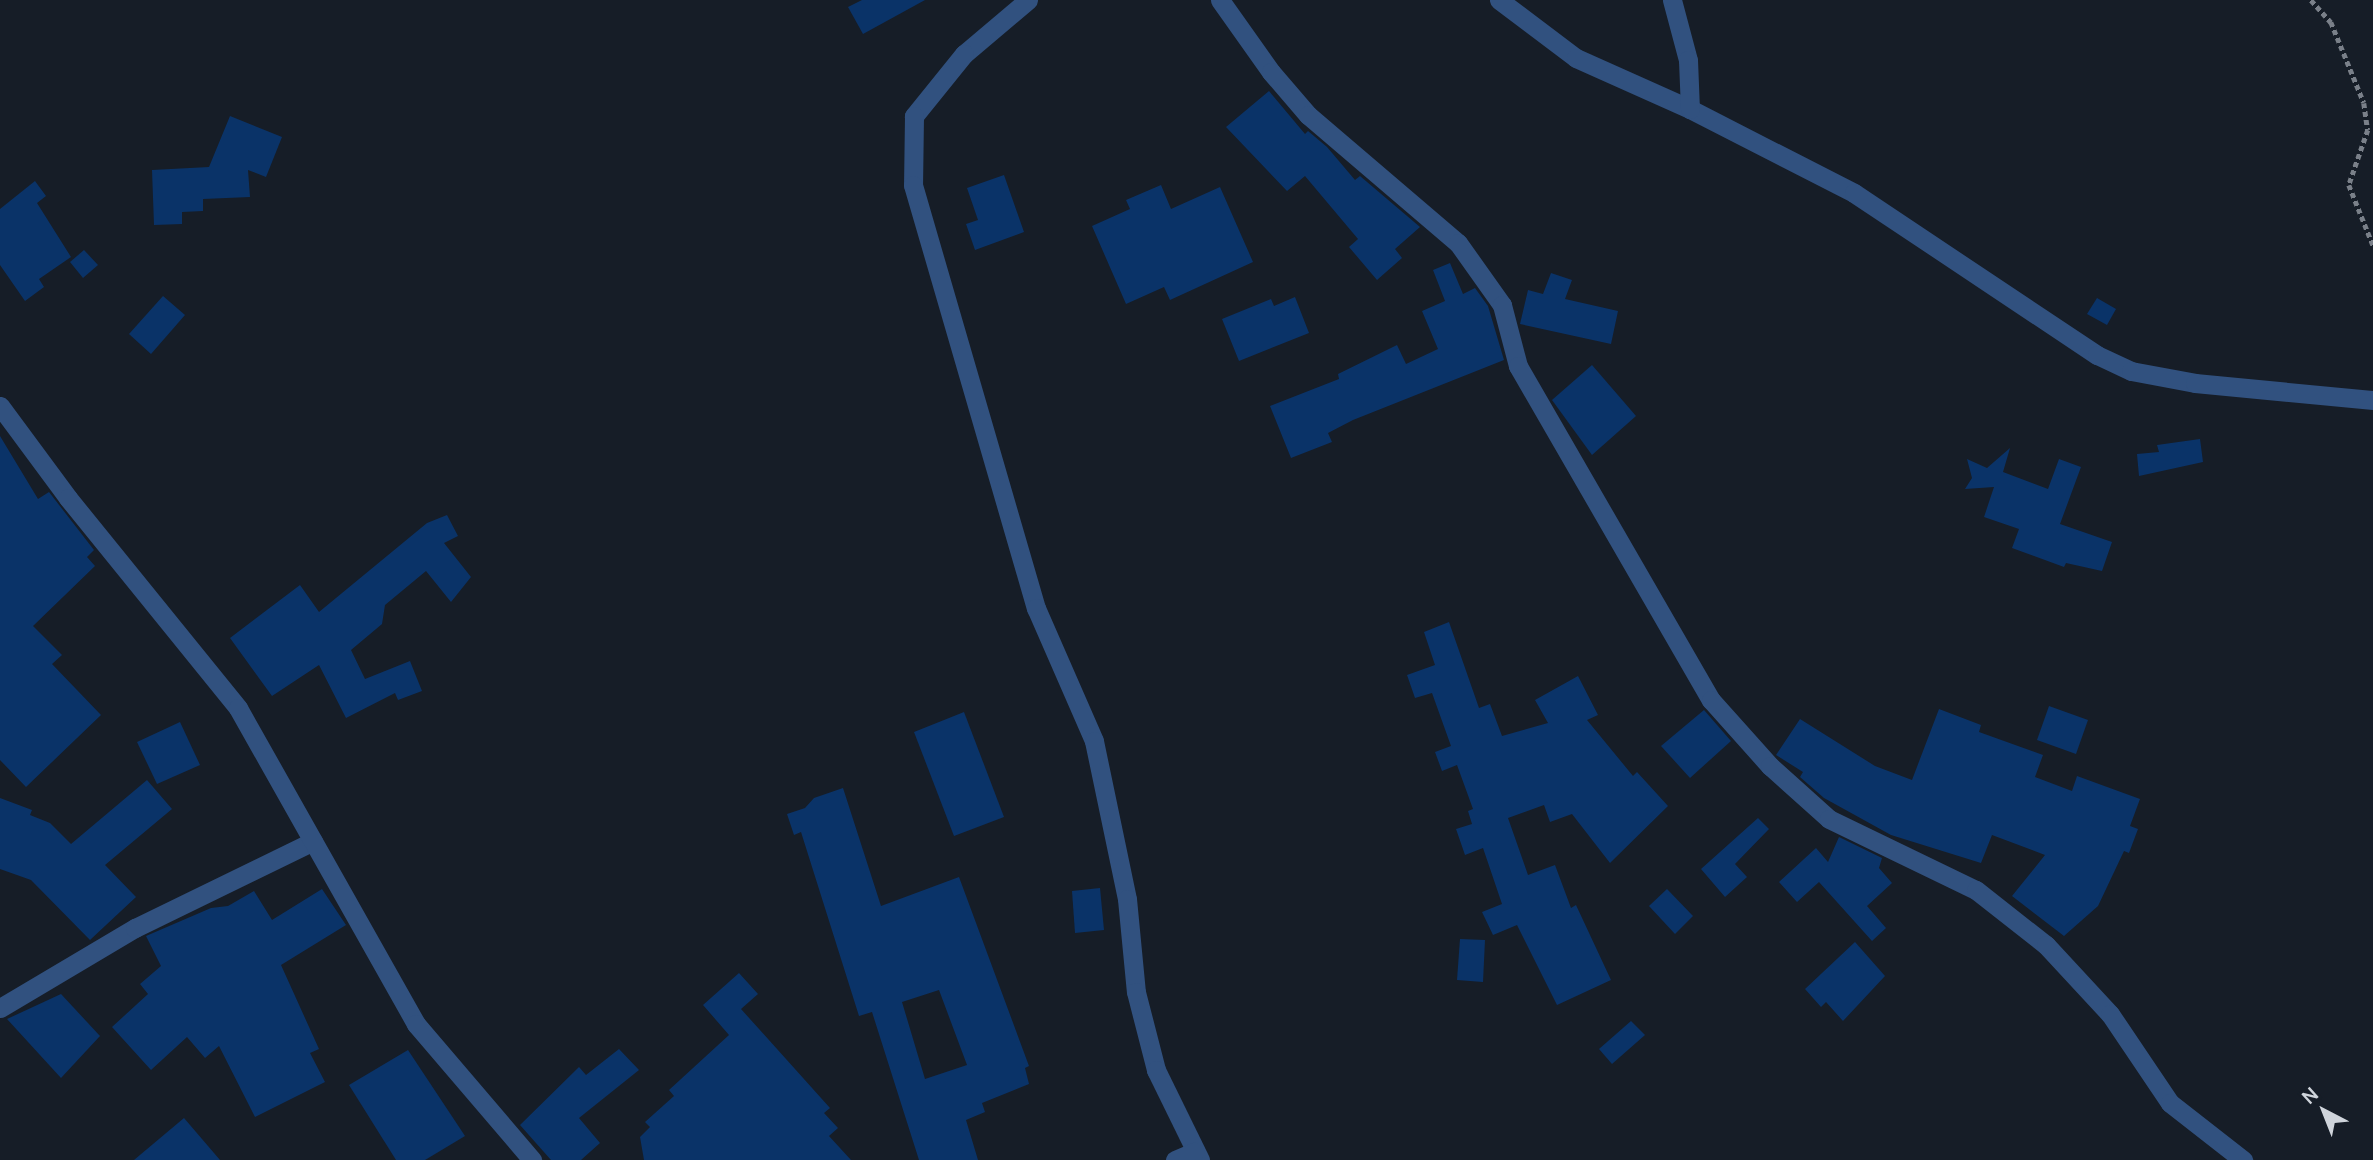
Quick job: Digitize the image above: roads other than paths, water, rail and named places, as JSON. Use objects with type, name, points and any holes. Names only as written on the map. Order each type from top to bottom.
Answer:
[{"type":"street","points":[[1028,0],[964,54],[914,116],[914,185],[1036,608],[1094,741],[1127,899],[1136,992],[1156,1070],[1197,1156],[1175,1160]]},
{"type":"street","points":[[1220,0],[1270,72],[1308,115],[1458,243],[1502,305],[1518,366],[1718,707],[1770,766],[1829,819],[1976,890],[2046,944],[2110,1014],[2170,1103],[2243,1160]]},
{"type":"street","points":[[1499,0],[1576,58],[1690,109],[1854,193],[2097,355],[2131,371],[2195,383],[2373,400]]},
{"type":"street","points":[[1672,0],[1688,60],[1690,109]]},
{"type":"street","points":[[0,406],[238,708],[416,1024],[532,1160]]},
{"type":"street","points":[[0,1008],[135,928],[313,841]]}]
